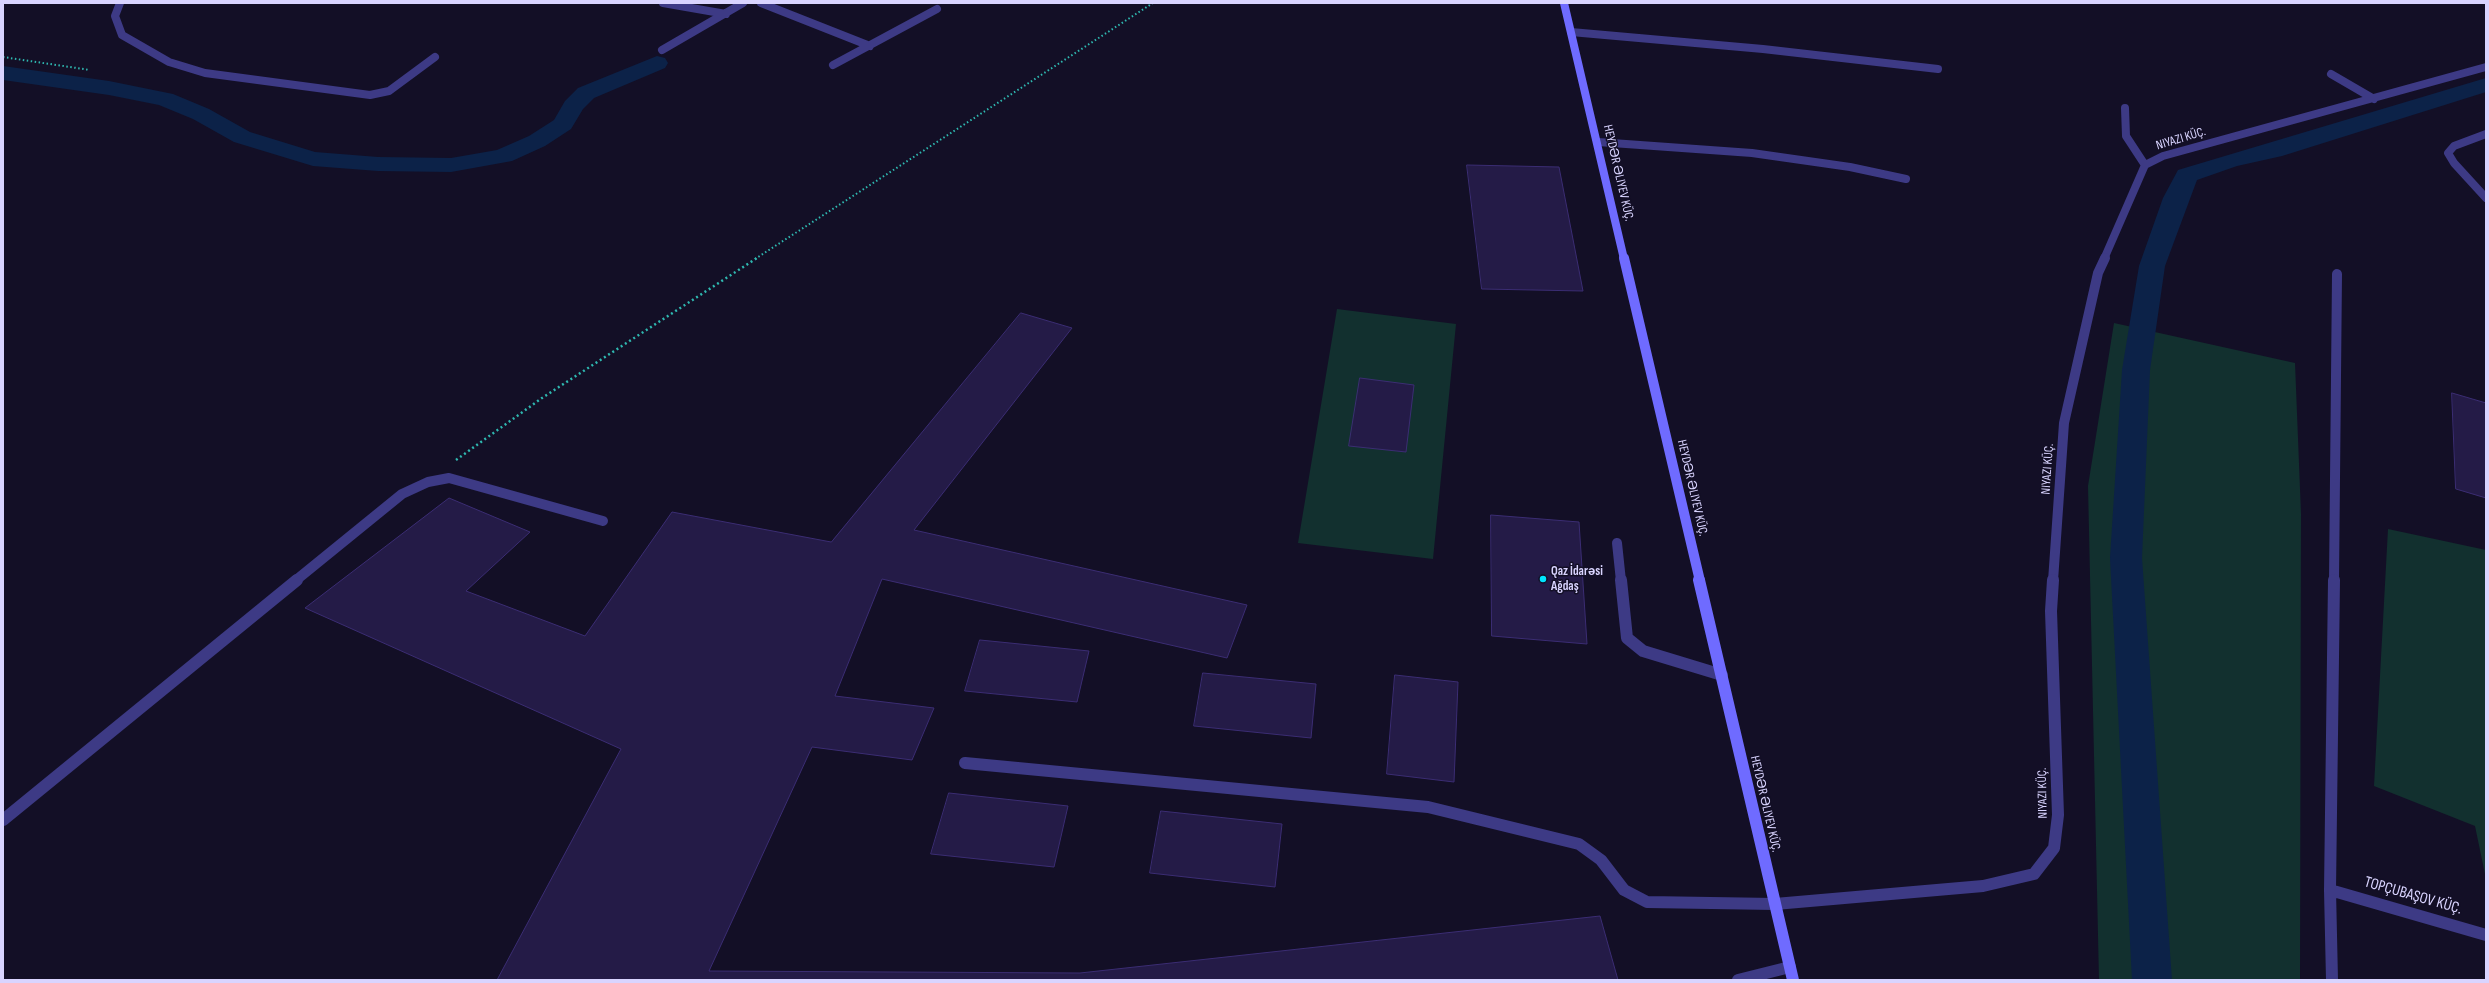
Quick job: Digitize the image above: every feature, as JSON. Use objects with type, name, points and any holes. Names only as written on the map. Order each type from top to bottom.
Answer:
[{"type":"main road","name":"HEYDƏR ƏLIYEV KÜÇ.","points":[[1564,3],[1598,142],[1791,974]]},
{"type":"street","points":[[120,3],[117,6],[115,16],[122,35],[169,62],[205,73],[370,95],[389,91],[435,57]]},
{"type":"street","points":[[663,3],[726,14]]},
{"type":"street","points":[[662,50],[743,3]]},
{"type":"street","points":[[761,3],[870,46]]},
{"type":"street","points":[[833,65],[937,9]]},
{"type":"street","points":[[1571,32],[1763,49],[1938,69]]},
{"type":"street","name":"NIYAZI KÜÇ.","points":[[965,763],[1428,807],[1578,844],[1601,860],[1624,890],[1647,902],[1775,904],[1983,886],[2034,874],[2054,848],[2058,815],[2051,611],[2064,423],[2098,273],[2146,165],[2163,156],[2486,67]]},
{"type":"street","points":[[2331,74],[2374,98]]},
{"type":"street","points":[[2125,108],[2126,136],[2146,165]]},
{"type":"street","points":[[2486,134],[2454,146],[2448,153],[2454,163],[2486,198]]},
{"type":"street","points":[[1598,142],[1752,153],[1850,167],[1906,179]]},
{"type":"street","points":[[2332,980],[2330,890],[2337,274]]},
{"type":"street","points":[[3,820],[402,494],[428,482],[449,478],[603,521]]},
{"type":"street","points":[[1617,543],[1627,638],[1642,651],[1722,675]]},
{"type":"street","name":"TOPÇUBAŞOV KÜÇ.","points":[[2330,890],[2486,935]]},
{"type":"street","points":[[1738,980],[1791,974]]},
{"type":"path","points":[[428,482],[542,398],[926,147],[1153,3]]},
{"type":"path","points":[[3,56],[90,70]]},
{"type":"green space","points":[[1337,309],[1456,324],[1433,559],[1298,543]]},
{"type":"green space","points":[[2114,323],[2295,363],[2301,514],[2300,980],[2099,980],[2088,486]]},
{"type":"green space","points":[[2388,529],[2486,550],[2486,879],[2475,826],[2374,786]]},
{"type":"building","points":[[1467,165],[1559,167],[1583,291],[1482,289]]},
{"type":"building","points":[[1021,313],[1072,328],[914,530],[1247,605],[1227,658],[882,579],[835,696],[934,708],[912,760],[812,747],[709,971],[1080,973],[1600,916],[1618,980],[497,980],[621,749],[305,608],[449,498],[530,532],[466,591],[585,636],[672,512],[831,542]]},
{"type":"building","points":[[1360,378],[1414,385],[1406,452],[1349,446]]},
{"type":"building","points":[[2452,393],[2486,403],[2486,498],[2456,489]]},
{"type":"building","points":[[1491,515],[1579,522],[1587,644],[1492,636]]},
{"type":"building","points":[[980,640],[1089,651],[1077,702],[965,691]]},
{"type":"building","points":[[1203,673],[1316,684],[1311,738],[1194,726]]},
{"type":"building","points":[[1395,675],[1458,682],[1454,782],[1387,774]]},
{"type":"building","points":[[949,793],[1068,806],[1054,867],[931,854]]},
{"type":"building","points":[[1161,811],[1282,824],[1275,887],[1150,873]]},
{"type":"waterway","points":[[3,73],[109,88],[165,99],[201,114],[242,137],[313,159],[378,164],[451,165],[503,156],[537,141],[563,124],[573,106],[586,93],[657,63]]},
{"type":"waterway","points":[[2152,980],[2126,558],[2136,370],[2152,266],[2176,198],[2187,175],[2231,160],[2273,151],[2486,85]]},
{"type":"place","name":"Qaz İdarəsi Ağdaş","points":[[1543,579]]}]
